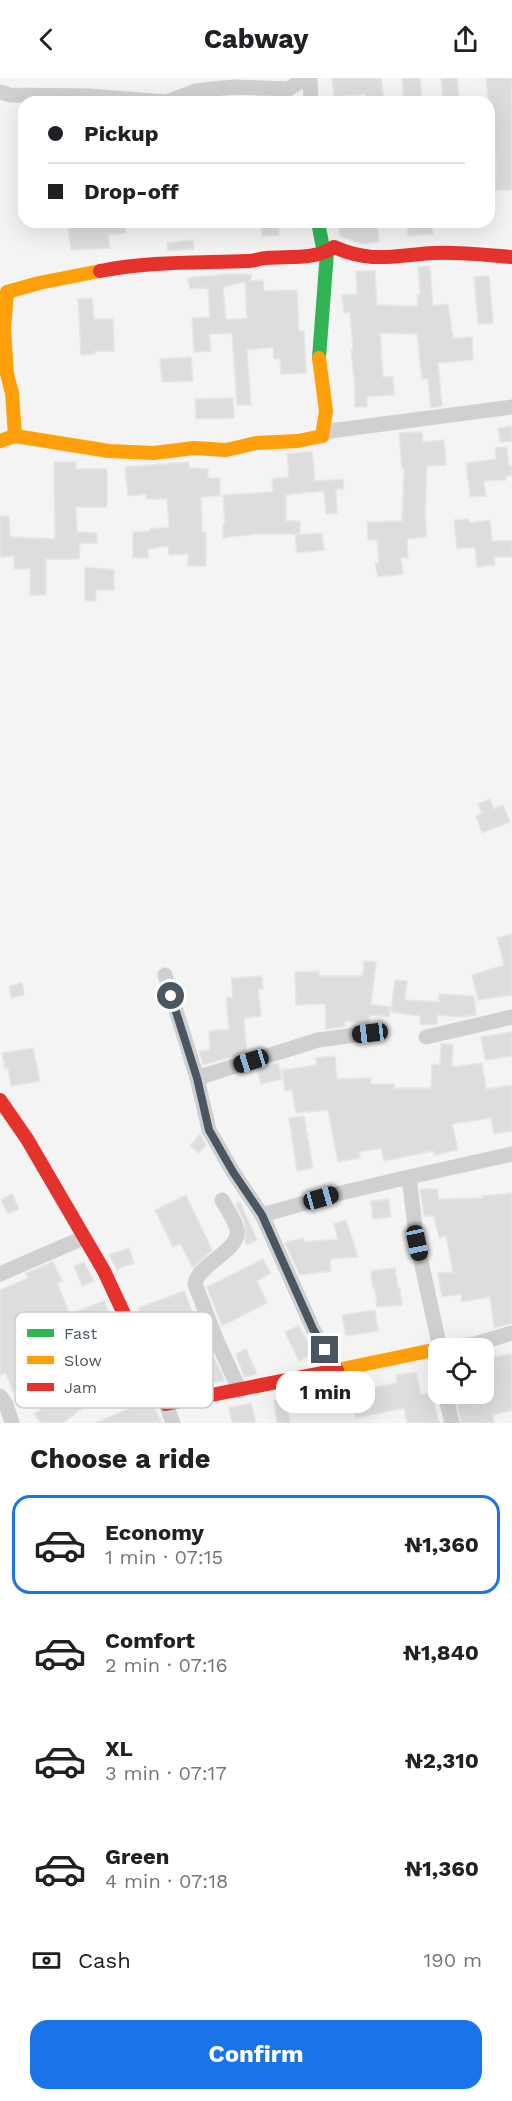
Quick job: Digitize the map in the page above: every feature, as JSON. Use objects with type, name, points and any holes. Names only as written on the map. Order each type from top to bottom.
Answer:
[{"type":"street","points":[[182,96],[196,91],[237,87],[288,89],[308,78],[310,96]]},
{"type":"street","points":[[0,92],[10,95],[89,96]]},
{"type":"street","points":[[320,228],[327,249],[319,345],[319,368],[326,411],[322,436]]},
{"type":"street","points":[[15,436],[4,329],[7,292],[39,283],[115,268],[306,256],[334,247],[357,257],[376,260],[434,253],[512,257]]},
{"type":"street","points":[[0,441],[15,436],[109,451],[154,453],[194,448],[226,450],[256,443],[298,441],[322,436],[330,431],[512,406]]},
{"type":"street","points":[[165,975],[197,1078],[209,1130],[233,1172],[262,1215],[313,1329],[325,1350],[331,1371]]},
{"type":"street","points":[[426,1036],[512,1017]]},
{"type":"street","points":[[197,1078],[318,1040],[370,1033]]},
{"type":"street","points":[[2,1108],[27,1139],[104,1271],[124,1312]]},
{"type":"street","points":[[262,1215],[341,1192],[512,1154]]},
{"type":"street","points":[[409,1177],[417,1243],[438,1338]]},
{"type":"street","points":[[206,1312],[195,1279],[223,1255],[237,1237],[237,1230],[222,1200]]},
{"type":"street","points":[[0,1274],[84,1238]]},
{"type":"street","points":[[213,1331],[240,1390]]},
{"type":"street","points":[[494,1338],[512,1333]]},
{"type":"street","points":[[213,1395],[428,1352]]},
{"type":"street","points":[[0,1396],[6,1404],[12,1423]]},
{"type":"street","points":[[447,1404],[452,1423]]},
{"type":"street","points":[[167,1408],[173,1423]]},
{"type":"building","points":[[332,78],[381,78],[383,96],[366,96],[366,94],[334,96]]},
{"type":"building","points":[[402,78],[420,78],[422,96],[404,96]]},
{"type":"building","points":[[441,78],[457,78],[459,96],[443,96]]},
{"type":"building","points":[[486,78],[512,78],[512,190],[495,190],[495,96],[488,96]]},
{"type":"building","points":[[68,228],[126,228],[126,233],[108,235],[110,248],[71,250]]},
{"type":"building","points":[[261,228],[279,228],[279,235],[262,236]]},
{"type":"building","points":[[339,228],[378,228],[379,242],[362,244],[340,236]]},
{"type":"building","points":[[407,228],[432,228],[433,234],[408,236]]},
{"type":"building","points":[[193,240],[194,249],[168,251],[167,243]]},
{"type":"building","points":[[430,266],[433,306],[448,304],[453,338],[472,337],[473,360],[438,363],[442,406],[431,408],[428,379],[422,379],[417,334],[380,333],[383,377],[393,377],[394,395],[367,397],[367,407],[355,407],[350,313],[344,313],[342,295],[357,294],[356,271],[375,271],[377,305],[418,306],[417,295],[420,295],[418,267]]},
{"type":"building","points":[[251,274],[251,281],[263,280],[264,291],[297,290],[299,331],[304,331],[306,373],[281,374],[280,359],[274,359],[273,347],[247,350],[251,405],[237,405],[232,333],[209,334],[211,351],[194,352],[192,318],[210,317],[208,288],[190,289],[188,278]],"holes":[[[245,282],[247,318],[226,320],[223,287]]]},
{"type":"building","points":[[489,276],[493,323],[478,324],[474,277]]},
{"type":"building","points":[[92,298],[94,319],[113,319],[114,351],[95,351],[95,354],[81,355],[78,299]]},
{"type":"building","points":[[191,357],[193,381],[162,382],[160,359]]},
{"type":"building","points":[[233,398],[234,418],[196,419],[195,399]]},
{"type":"building","points":[[512,426],[512,441],[500,442],[498,428]]},
{"type":"building","points":[[422,432],[423,442],[444,440],[446,465],[427,466],[425,513],[427,537],[407,539],[408,558],[401,558],[403,574],[378,577],[375,563],[379,563],[377,540],[368,540],[367,522],[402,521],[404,469],[402,469],[399,433]]},
{"type":"building","points":[[507,447],[512,476],[506,476],[506,480],[484,481],[486,496],[470,497],[466,463],[496,459],[495,448]]},
{"type":"building","points":[[312,451],[315,481],[343,479],[344,489],[336,489],[337,513],[326,514],[324,491],[286,495],[286,521],[300,521],[300,534],[256,534],[223,538],[223,524],[225,524],[223,495],[273,492],[272,479],[289,477],[287,454]]},
{"type":"building","points":[[54,462],[76,462],[76,469],[107,469],[107,507],[76,507],[77,532],[97,533],[97,543],[80,543],[79,559],[46,559],[46,595],[30,595],[30,569],[14,569],[14,556],[0,557],[0,516],[9,516],[10,537],[55,539]]},
{"type":"building","points":[[189,462],[189,468],[208,469],[208,478],[220,478],[220,496],[201,497],[202,532],[206,532],[206,566],[188,566],[188,554],[169,555],[168,546],[148,549],[148,558],[133,558],[133,532],[169,527],[167,499],[146,499],[146,494],[128,496],[125,467]]},
{"type":"building","points":[[469,519],[470,523],[490,520],[492,541],[512,541],[512,557],[494,557],[495,565],[477,567],[475,547],[457,549],[454,520]]},
{"type":"building","points":[[322,533],[324,550],[297,553],[295,535]]},
{"type":"building","points":[[85,567],[114,570],[114,590],[96,590],[96,601],[85,601]]},
{"type":"building","points":[[490,799],[494,809],[503,805],[510,822],[482,833],[476,816],[482,813],[478,804]]},
{"type":"building","points":[[512,934],[512,995],[478,1000],[472,975],[504,965],[497,938]]},
{"type":"building","points":[[364,961],[376,962],[371,1004],[391,1007],[389,1017],[370,1015],[369,1023],[345,1021],[345,1026],[326,1029],[325,1004],[296,1005],[295,972],[319,971],[319,976],[363,976]]},
{"type":"building","points":[[262,976],[263,989],[258,989],[261,1016],[244,1018],[247,1052],[203,1065],[199,1051],[210,1050],[209,1031],[229,1029],[226,998],[233,997],[231,978]]},
{"type":"building","points":[[395,980],[407,981],[405,1000],[439,1002],[439,994],[474,996],[476,1015],[461,1017],[437,1015],[437,1024],[420,1025],[420,1016],[391,1012]]},
{"type":"building","points":[[22,983],[24,995],[11,998],[9,986]]},
{"type":"building","points":[[512,1032],[512,1056],[485,1060],[481,1037]]},
{"type":"building","points":[[441,1044],[453,1044],[452,1067],[482,1063],[486,1089],[512,1085],[512,1131],[494,1134],[491,1118],[452,1124],[458,1150],[434,1155],[433,1151],[384,1161],[381,1148],[359,1152],[360,1158],[338,1162],[328,1110],[296,1113],[292,1090],[285,1091],[282,1070],[317,1065],[316,1058],[335,1056],[337,1079],[371,1078],[371,1084],[394,1084],[394,1088],[431,1088],[432,1064],[440,1065]]},
{"type":"building","points":[[33,1048],[40,1081],[11,1086],[8,1068],[5,1069],[2,1053]]},
{"type":"building","points":[[278,1063],[282,1079],[261,1084],[257,1069]]},
{"type":"building","points":[[304,1116],[313,1168],[297,1171],[289,1118]]},
{"type":"building","points":[[200,1134],[206,1145],[199,1153],[190,1146]]},
{"type":"building","points":[[420,1189],[438,1189],[438,1199],[483,1198],[482,1196],[512,1193],[512,1323],[494,1328],[490,1297],[462,1302],[461,1294],[442,1297],[438,1273],[453,1272],[446,1236],[439,1238],[434,1216],[424,1216]]},
{"type":"building","points":[[12,1194],[19,1209],[8,1214],[1,1200]]},
{"type":"building","points":[[186,1195],[212,1250],[193,1268],[180,1243],[173,1247],[155,1210]]},
{"type":"building","points":[[389,1199],[391,1217],[373,1219],[371,1201]]},
{"type":"building","points":[[240,1202],[257,1240],[247,1245],[245,1224],[236,1204]]},
{"type":"building","points":[[346,1220],[358,1257],[330,1259],[331,1271],[300,1275],[285,1243],[303,1238],[304,1242],[338,1239],[334,1224]]},
{"type":"building","points":[[129,1248],[134,1263],[119,1268],[118,1271],[109,1255]]},
{"type":"building","points":[[263,1259],[271,1273],[257,1281],[267,1303],[222,1326],[207,1287]]},
{"type":"building","points":[[53,1262],[62,1281],[57,1283],[69,1312],[15,1312],[15,1391],[13,1392],[6,1373],[0,1375],[0,1290],[28,1278],[26,1273]]},
{"type":"building","points":[[84,1262],[94,1281],[82,1286],[74,1266]]},
{"type":"building","points":[[395,1268],[402,1305],[377,1307],[371,1271]]},
{"type":"building","points":[[184,1291],[192,1312],[139,1312],[138,1308]]},
{"type":"building","points":[[104,1301],[109,1312],[75,1312]]},
{"type":"building","points":[[375,1310],[378,1331],[346,1336],[342,1315]]},
{"type":"building","points":[[299,1326],[314,1354],[299,1361],[285,1332]]},
{"type":"building","points":[[246,1349],[257,1374],[244,1377],[236,1354]]},
{"type":"building","points":[[512,1354],[512,1410],[493,1415],[494,1423],[461,1423],[457,1404],[494,1404],[494,1357]]},
{"type":"building","points":[[213,1356],[225,1381],[213,1383]]},
{"type":"building","points":[[416,1372],[421,1395],[428,1393],[428,1404],[434,1404],[439,1423],[407,1423],[404,1408],[356,1418],[345,1382],[369,1377],[372,1388],[397,1383],[396,1375]]},
{"type":"building","points":[[286,1398],[290,1423],[277,1423],[274,1400]]},
{"type":"building","points":[[251,1403],[256,1423],[232,1423],[229,1408]]},
{"type":"building","points":[[42,1408],[82,1408],[63,1423],[41,1423],[34,1414]]},
{"type":"building","points":[[154,1408],[162,1423],[95,1423],[128,1409]]},
{"type":"traffic: fast","points":[[319,228],[323,248],[327,252],[319,358]]},
{"type":"traffic: slow","points":[[15,436],[4,329],[7,292],[100,271]]},
{"type":"traffic: slow","points":[[0,441],[15,436],[109,451],[154,453],[194,448],[226,450],[256,443],[298,441],[322,436],[326,411],[319,358]]},
{"type":"traffic: slow","points":[[337,1370],[428,1351]]},
{"type":"traffic: jam","points":[[100,271],[155,264],[302,257],[319,254],[334,247],[372,257],[444,253],[512,257]]},
{"type":"traffic: jam","points":[[0,1100],[27,1139],[104,1271],[123,1312]]},
{"type":"traffic: jam","points":[[213,1395],[337,1370]]},
{"type":"route","points":[[171,996],[197,1078],[209,1130],[233,1172],[262,1215],[313,1329],[325,1350]]}]
